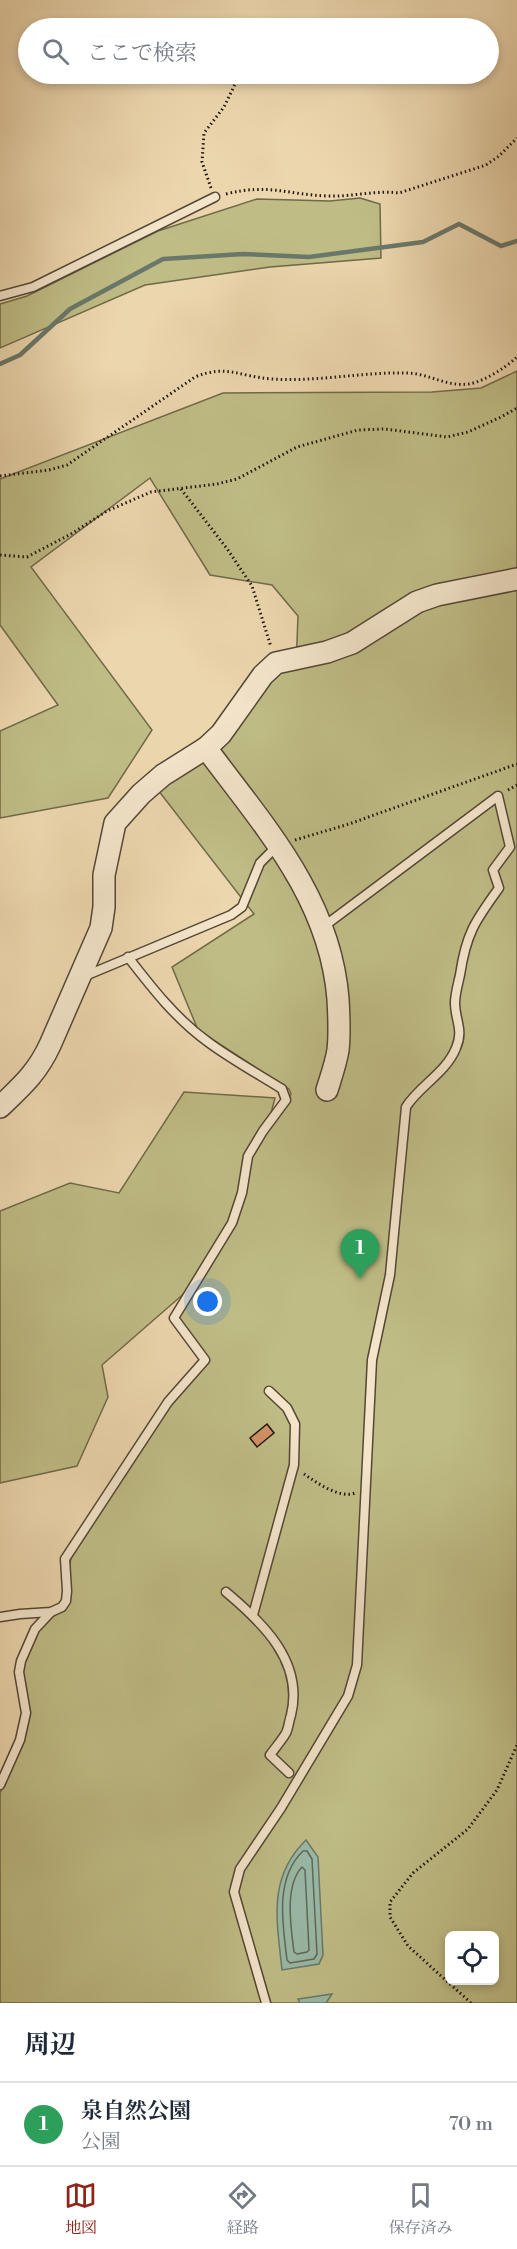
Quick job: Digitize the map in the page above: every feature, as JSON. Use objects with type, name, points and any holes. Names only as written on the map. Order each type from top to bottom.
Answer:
[{"type":"street","points":[[0,1107],[30,1079],[42,1062],[101,928],[104,907],[104,875],[115,823],[141,794],[163,775],[206,748],[221,734],[263,675],[276,663],[327,652],[352,643],[417,602],[437,595],[517,579]]},
{"type":"street","points":[[206,748],[278,844],[324,927],[336,975],[340,1023],[338,1050],[327,1090]]},
{"type":"lane","points":[[0,296],[33,287],[215,197]]},
{"type":"lane","points":[[266,2003],[234,1892],[240,1869],[281,1808],[348,1696],[357,1665],[372,1360],[390,1275],[406,1107],[413,1095],[433,1081],[456,1049],[461,1026],[455,1004],[465,946],[477,919],[499,888],[493,870],[510,848],[498,796],[324,927]]},
{"type":"lane","points":[[79,978],[231,915],[242,907],[260,863],[278,844]]},
{"type":"lane","points":[[0,1617],[51,1612],[62,1607],[66,1601],[65,1559],[168,1402],[205,1360],[174,1318],[232,1223],[242,1193],[248,1156],[262,1131],[286,1100],[282,1089],[207,1042],[156,993],[128,957]]},
{"type":"lane","points":[[253,1615],[294,1465],[295,1424],[287,1408],[269,1391]]},
{"type":"lane","points":[[226,1592],[253,1615],[281,1649],[291,1671],[294,1701],[286,1732],[270,1755],[289,1773]]},
{"type":"lane","points":[[0,1785],[20,1740],[26,1713],[19,1672],[21,1661],[35,1629],[51,1612]]},
{"type":"path","points":[[235,84],[224,107],[204,133],[202,162],[215,197],[256,188],[329,196],[399,193],[486,165],[517,138]]},
{"type":"path","points":[[0,476],[49,471],[67,465],[82,457],[195,376],[207,372],[219,370],[263,379],[295,380],[408,373],[450,384],[466,384],[475,382],[509,364],[517,357]]},
{"type":"path","points":[[0,555],[27,556],[71,534],[116,507],[152,492],[217,484],[237,479],[297,447],[358,430],[385,429],[447,437],[468,432],[517,408]]},
{"type":"path","points":[[181,489],[228,550],[252,586],[276,663]]},
{"type":"path","points":[[278,844],[350,824],[517,764]]},
{"type":"path","points":[[294,1465],[307,1476],[340,1494],[354,1494],[359,1482],[367,1480]]},
{"type":"path","points":[[471,2003],[408,1946],[390,1917],[390,1902],[413,1873],[468,1829],[496,1790],[517,1745]]},
{"type":"shaded area","points":[[360,198],[380,204],[381,258],[270,267],[145,285],[0,348],[0,304],[27,296],[158,231],[257,199],[330,201]]},
{"type":"shaded area","points":[[517,371],[517,2003],[0,2003],[0,1793],[21,1747],[23,1666],[36,1633],[51,1617],[63,1609],[71,1558],[170,1404],[206,1364],[179,1318],[203,1277],[102,1365],[108,1397],[77,1466],[0,1483],[0,1211],[70,1183],[119,1193],[184,1092],[275,1098],[267,1128],[287,1103],[291,1094],[289,1089],[198,1030],[172,967],[254,914],[158,790],[269,680],[285,669],[296,666],[298,616],[272,585],[210,575],[150,478],[31,567],[152,730],[108,798],[0,818],[0,731],[58,705],[0,625],[0,479],[223,393],[432,392],[481,388]]},
{"type":"water","points":[[306,1840],[318,1857],[323,1955],[319,1964],[282,1970],[277,1917],[280,1885],[285,1869]]},
{"type":"water","points":[[332,1994],[326,2003],[300,2003],[298,1999]]},
{"type":"building","points":[[267,1424],[274,1433],[257,1447],[250,1438]]},
{"type":"waterway","points":[[0,364],[20,355],[70,309],[163,259],[243,254],[309,257],[423,242],[459,224],[501,246],[517,241]]},
{"type":"place","name":"泉自然公園","points":[[360,1279]]}]
